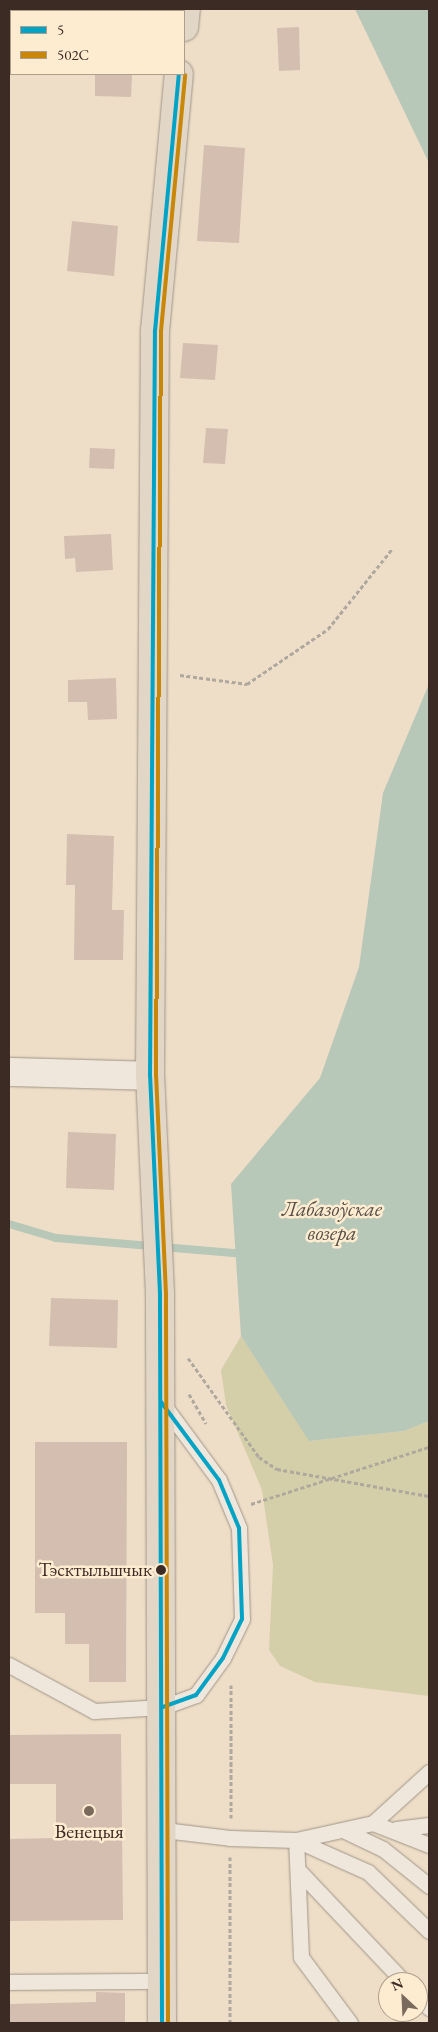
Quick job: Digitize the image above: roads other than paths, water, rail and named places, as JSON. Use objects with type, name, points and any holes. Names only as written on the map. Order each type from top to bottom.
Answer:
[{"type":"highway","points":[[162,2023],[164,1830],[160,1294],[150,1076],[155,331],[179,75]]},
{"type":"street","points":[[9,1072],[150,1076]]},
{"type":"lane","points":[[9,1665],[94,1711],[163,1707],[196,1695],[223,1658],[242,1619],[239,1528],[219,1480],[161,1402]]},
{"type":"lane","points":[[164,1830],[230,1838],[296,1840],[343,1830],[373,1823],[429,1772]]},
{"type":"lane","points":[[373,1823],[429,1845]]},
{"type":"lane","points":[[392,1830],[429,1825]]},
{"type":"lane","points":[[343,1830],[383,1849],[429,1886]]},
{"type":"lane","points":[[296,1840],[300,1957],[350,2023]]},
{"type":"lane","points":[[296,1840],[368,1872],[429,1931]]},
{"type":"lane","points":[[298,1870],[395,1972]]},
{"type":"lane","points":[[9,1982],[163,1980]]},
{"type":"water","points":[[355,9],[429,9],[429,163]]},
{"type":"water","name":"Лабазоўскае возера","points":[[429,684],[429,1421],[404,1431],[309,1441],[241,1336],[231,1184],[320,1078],[359,967],[383,793]]},
{"type":"waterway","points":[[9,1224],[56,1238],[236,1253]]},
{"type":"place","name":"Тэсктыльшчык","points":[[161,1570]]},
{"type":"place","name":"Венецыя","points":[[89,1811]]}]
